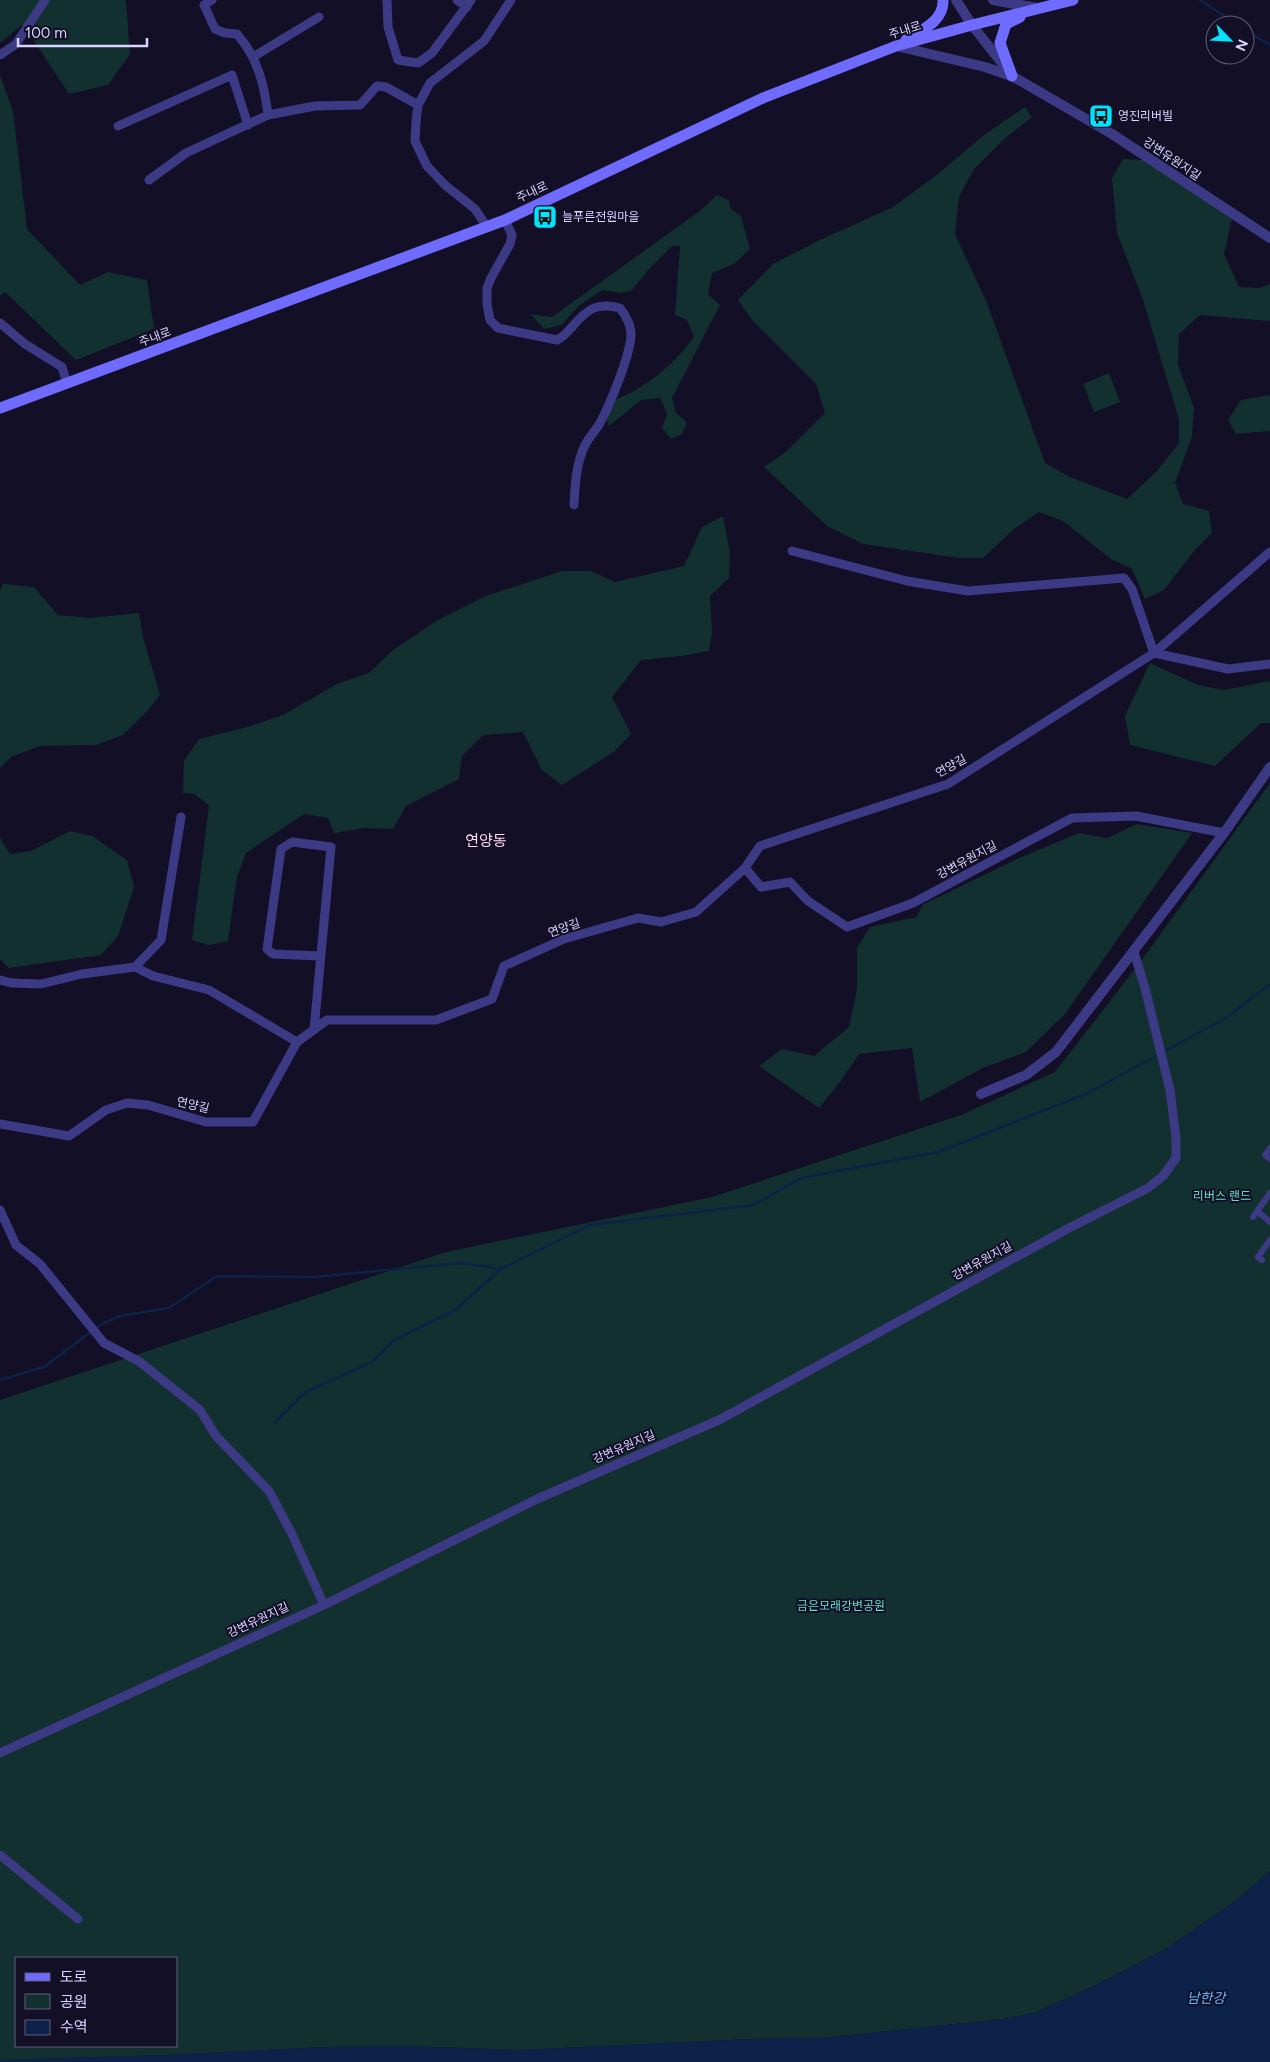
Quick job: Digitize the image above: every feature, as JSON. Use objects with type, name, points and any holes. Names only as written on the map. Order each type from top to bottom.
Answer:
[{"type":"main road","points":[[896,46],[936,21],[944,8],[943,0]]},
{"type":"main road","name":"주내로","points":[[0,408],[488,227],[763,98],[896,46],[1073,0]]},
{"type":"main road","points":[[1012,76],[1000,43],[1006,24],[1038,8]]},
{"type":"street","points":[[0,54],[16,44],[45,0]]},
{"type":"street","points":[[212,0],[204,5],[215,29],[237,34],[253,56],[265,87],[268,115]]},
{"type":"street","points":[[387,0],[388,27],[398,60],[418,63],[432,53],[469,3],[457,0]]},
{"type":"street","points":[[488,227],[475,209],[445,185],[427,166],[415,141],[418,105],[430,83],[484,41],[511,0]]},
{"type":"street","name":"강변유원지길","points":[[956,0],[972,25],[1012,76],[1112,134],[1270,238]]},
{"type":"street","points":[[993,0],[1038,8]]},
{"type":"street","points":[[253,56],[319,17]]},
{"type":"street","points":[[896,46],[984,67],[1012,76]]},
{"type":"street","points":[[118,126],[232,75],[248,125]]},
{"type":"street","points":[[149,180],[186,153],[268,115],[315,106],[360,105],[377,86],[386,87],[418,105]]},
{"type":"street","points":[[505,220],[512,235],[510,244],[490,278],[488,288],[487,304],[490,320],[498,328],[557,340],[562,338],[589,311],[600,305],[620,308],[628,320],[631,332],[630,346],[613,396],[599,424],[585,444],[577,466],[574,505]]},
{"type":"street","points":[[0,323],[25,344],[62,367],[67,384]]},
{"type":"street","points":[[792,551],[907,581],[968,591],[1124,578],[1132,589],[1154,653],[1228,670],[1270,664]]},
{"type":"street","name":"연양길","points":[[0,1124],[69,1136],[106,1110],[127,1103],[148,1105],[206,1122],[252,1122],[297,1042],[327,1020],[436,1020],[492,999],[504,966],[564,939],[638,918],[661,922],[696,912],[745,868],[760,846],[948,784],[1154,653],[1270,552]]},
{"type":"street","points":[[981,1094],[1026,1075],[1056,1052],[1224,833],[1270,767]]},
{"type":"street","name":"강변유원지길","points":[[745,868],[761,887],[790,882],[808,901],[847,927],[914,903],[1072,818],[1136,816],[1224,833]]},
{"type":"street","points":[[135,967],[161,940],[182,817]]},
{"type":"street","points":[[314,1030],[331,847],[292,842],[281,849],[267,949],[269,953],[273,954],[320,956]]},
{"type":"street","name":"강변유원지길","points":[[0,1753],[324,1605],[537,1499],[719,1420],[1069,1228],[1148,1188],[1163,1176],[1176,1158],[1176,1138],[1170,1090],[1145,988],[1134,952]]},
{"type":"street","points":[[0,980],[12,983],[41,984],[82,974],[135,967],[153,976],[209,990],[297,1042]]},
{"type":"street","points":[[1270,1148],[1265,1155],[1270,1159]]},
{"type":"street","points":[[1270,1193],[1255,1214],[1270,1222]]},
{"type":"street","points":[[0,1210],[16,1245],[40,1264],[104,1343],[140,1362],[200,1410],[216,1436],[269,1491],[291,1532],[324,1605]]},
{"type":"street","points":[[1262,1260],[1258,1257],[1270,1240]]},
{"type":"street","points":[[0,1855],[78,1919]]},
{"type":"green space","points":[[0,0],[126,0],[130,54],[108,85],[69,94],[23,24],[0,43]]},
{"type":"green space","points":[[0,75],[13,111],[27,229],[80,285],[108,272],[147,280],[154,329],[76,360],[5,292],[0,296]]},
{"type":"green space","points":[[1025,107],[1032,117],[1003,140],[974,169],[959,197],[955,234],[987,303],[1045,463],[1070,477],[1127,499],[1157,471],[1179,443],[1179,419],[1143,300],[1117,233],[1112,178],[1123,159],[1144,160],[1232,218],[1224,254],[1239,287],[1259,288],[1270,284],[1270,321],[1200,315],[1179,334],[1178,365],[1194,408],[1192,436],[1175,483],[1183,504],[1209,511],[1212,533],[1194,551],[1164,590],[1145,599],[1132,569],[1111,559],[1063,521],[1039,512],[1014,529],[983,558],[959,558],[863,544],[827,526],[764,467],[787,451],[825,413],[816,384],[752,320],[738,300],[773,264],[820,240],[893,207],[938,174],[984,135]]},
{"type":"green space","points":[[717,195],[729,200],[730,208],[741,216],[750,249],[734,264],[712,273],[708,294],[720,305],[672,398],[676,413],[687,422],[682,434],[671,439],[662,428],[667,414],[660,398],[641,400],[609,426],[606,418],[615,400],[649,382],[678,356],[694,337],[687,320],[675,315],[680,246],[672,246],[649,269],[631,291],[621,293],[602,290],[580,305],[561,325],[544,329],[530,314],[552,317],[701,210]]},
{"type":"green space","points":[[1109,373],[1120,402],[1094,412],[1083,384]]},
{"type":"green space","points":[[1270,395],[1270,431],[1236,434],[1228,420],[1241,400]]},
{"type":"green space","points":[[723,516],[730,553],[729,578],[710,596],[712,633],[709,651],[641,660],[612,697],[631,734],[615,751],[562,785],[542,770],[523,732],[483,735],[462,756],[459,779],[406,806],[393,829],[364,828],[334,833],[328,818],[304,814],[246,853],[237,877],[228,941],[209,945],[192,940],[209,805],[194,794],[183,793],[184,761],[199,739],[251,726],[283,715],[337,684],[369,673],[393,650],[436,621],[486,596],[562,571],[591,571],[615,582],[684,566],[702,527]]},
{"type":"green space","points":[[3,584],[34,587],[58,615],[89,618],[139,613],[143,637],[160,695],[123,735],[96,745],[40,746],[11,757],[0,768],[0,591]]},
{"type":"green space","points":[[1150,663],[1198,685],[1224,690],[1270,681],[1270,723],[1261,723],[1215,766],[1130,745],[1125,716]]},
{"type":"green space","name":"금은모래강변공원","points":[[1270,783],[1270,1871],[1234,1902],[1164,1950],[1094,1986],[1034,2013],[1003,2019],[822,2038],[750,2039],[520,2050],[404,2046],[326,2047],[167,2055],[0,2060],[0,1400],[446,1252],[712,1197],[961,1115],[1055,1072],[1138,965]]},
{"type":"green space","points":[[1137,824],[1192,833],[1065,1014],[1026,1052],[983,1068],[920,1102],[912,1048],[859,1054],[819,1108],[759,1066],[782,1049],[814,1056],[849,1027],[857,989],[857,948],[870,927],[917,917],[922,905],[1019,858],[1079,833],[1107,838]]},
{"type":"green space","points":[[70,831],[92,836],[127,860],[134,887],[118,936],[101,955],[9,968],[0,959],[0,838],[10,854],[31,851]]},
{"type":"water","name":"남한강","points":[[1270,1871],[1270,2062],[0,2062],[0,2060],[167,2055],[326,2047],[404,2046],[520,2050],[750,2039],[822,2038],[1003,2019],[1034,2013],[1094,1986],[1164,1950],[1234,1902]]},
{"type":"waterway","points":[[1200,0],[1223,15]]},
{"type":"waterway","points":[[1255,36],[1270,45]]},
{"type":"waterway","points":[[1163,1052],[1226,1018],[1270,984]]},
{"type":"waterway","points":[[275,1422],[304,1393],[372,1362],[394,1340],[454,1311],[501,1269],[590,1225],[754,1205],[801,1178],[938,1152],[1088,1093],[1158,1055]]},
{"type":"waterway","points":[[0,1380],[44,1367],[100,1325],[120,1316],[169,1308],[217,1276],[314,1277],[462,1263],[501,1269]]},
{"type":"place","name":"영진리버빌","points":[[1101,116]]},
{"type":"place","name":"늘푸른전원마을","points":[[545,217]]},
{"type":"district","name":"연양동","points":[[486,841]]},
{"type":"park label","name":"리버스 랜드","points":[[1222,1196]]}]
